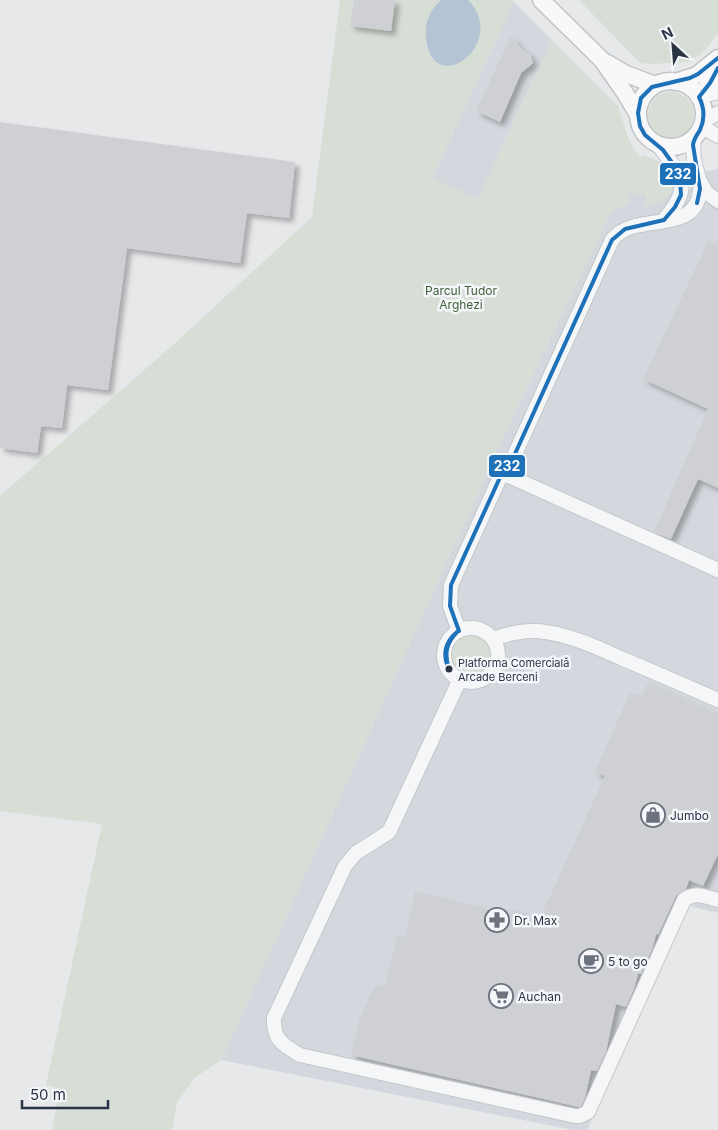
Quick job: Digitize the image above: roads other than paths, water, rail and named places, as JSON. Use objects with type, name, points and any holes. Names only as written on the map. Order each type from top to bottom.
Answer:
[{"type":"main road","points":[[541,0],[602,60],[638,115]]},
{"type":"main road","points":[[675,82],[700,73],[718,58]]},
{"type":"main road","points":[[602,60],[624,73],[655,85]]},
{"type":"main road","points":[[699,97],[710,83],[718,68]]},
{"type":"main road","points":[[662,82],[675,82],[689,87],[699,97],[703,107],[699,128],[686,143],[677,146],[658,145],[641,130],[638,106],[648,90],[655,85],[662,82]]},
{"type":"street","points":[[699,97],[718,92]]},
{"type":"street","points":[[459,631],[450,606],[451,585],[502,473],[514,456],[612,240],[618,233],[627,228],[676,220],[691,212],[701,190],[694,154],[699,128],[718,113]]},
{"type":"street","points":[[699,128],[718,136]]},
{"type":"street","points":[[658,145],[677,170],[682,186],[678,202],[663,221]]},
{"type":"street","points":[[699,178],[706,192],[718,201]]},
{"type":"street","points":[[502,473],[718,570]]},
{"type":"street","points":[[474,628],[482,630],[494,639],[498,654],[497,662],[491,673],[475,681],[460,679],[449,670],[444,655],[448,641],[459,631],[474,628]]},
{"type":"street","points":[[494,639],[511,633],[546,631],[585,642],[718,700]]},
{"type":"street","points":[[460,679],[389,832],[356,853],[345,866],[274,1018],[276,1034],[281,1043],[300,1055],[580,1116],[588,1112],[684,900],[688,896],[694,895],[718,900]]},
{"type":"water","points":[[441,0],[468,0],[479,17],[480,33],[475,48],[465,59],[453,65],[441,65],[432,56],[426,38],[426,27],[429,17]]},
{"type":"place","name":"Platforma Comercială Arcade Berceni","points":[[449,669]]},
{"type":"place","name":"Jumbo","points":[[653,815]]},
{"type":"place","name":"Dr. Max","points":[[497,920]]},
{"type":"place","name":"5 to go","points":[[591,961]]},
{"type":"place","name":"Auchan","points":[[501,996]]},
{"type":"park label","name":"Parcul Tudor Arghezi","points":[[461,297]]}]
